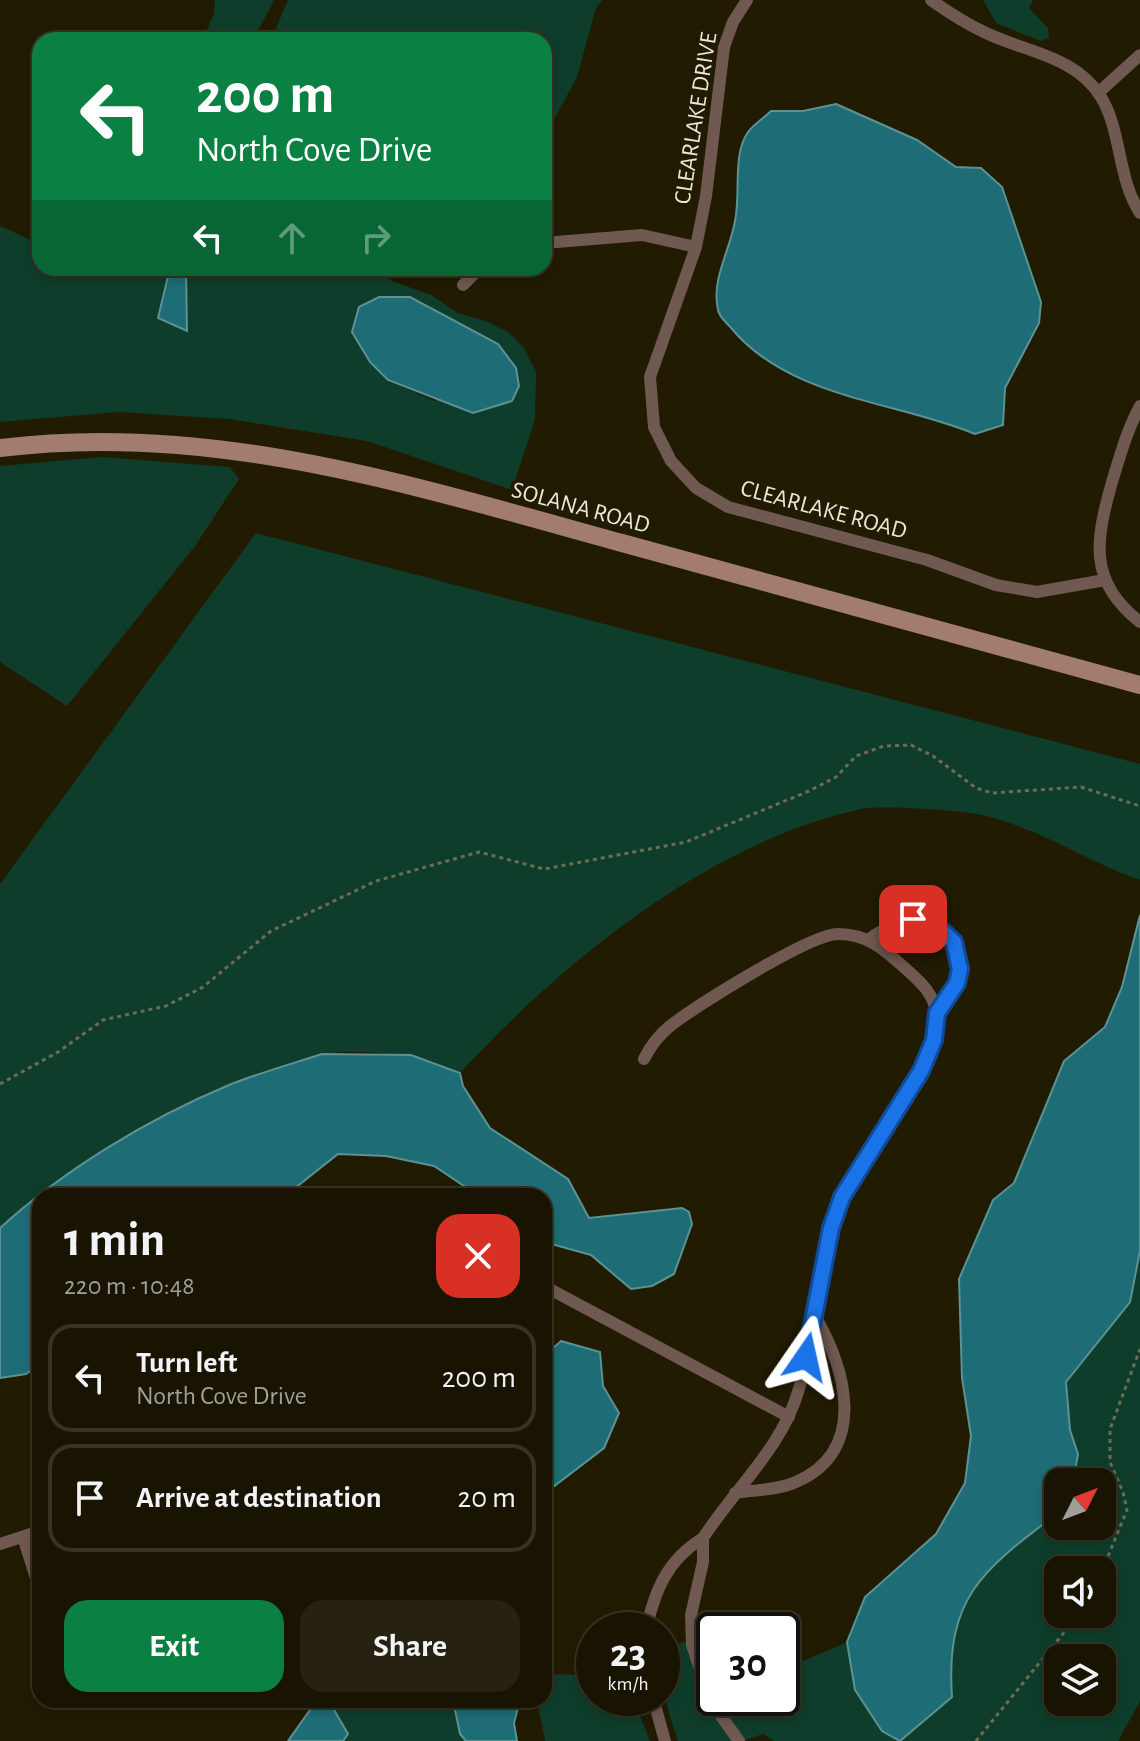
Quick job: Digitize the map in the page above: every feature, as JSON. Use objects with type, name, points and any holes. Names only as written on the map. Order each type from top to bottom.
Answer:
[{"type":"street","name":"CLEARLAKE DRIVE","points":[[696,247],[706,196],[724,47],[733,22],[747,0]]},
{"type":"street","points":[[931,0],[984,32],[1074,69],[1098,93],[1113,124],[1123,177],[1140,213]]},
{"type":"street","points":[[1098,93],[1140,55]]},
{"type":"street","points":[[552,242],[642,235],[696,247]]},
{"type":"street","name":"CLEARLAKE ROAD","points":[[696,247],[655,358],[649,397],[661,445],[696,488],[728,507],[927,560],[1014,590],[1055,591],[1105,580]]},
{"type":"street","points":[[463,285],[472,276]]},
{"type":"street","points":[[1140,406],[1125,439],[1101,522],[1099,552],[1105,580],[1116,600],[1140,622]]},
{"type":"street","name":"SOLANA ROAD","points":[[0,448],[69,442],[185,444],[328,464],[1140,685]]},
{"type":"street","points":[[652,1612],[664,1573],[681,1551],[703,1538],[789,1417],[802,1378],[831,1228],[842,1197],[921,1071],[934,1040],[937,1013],[957,983],[960,969],[954,942],[945,931],[920,919],[904,919],[869,939]]},
{"type":"street","points":[[644,1059],[670,1026],[806,942],[835,934],[869,939],[924,985],[937,1013]]},
{"type":"street","points":[[552,1290],[789,1417]]},
{"type":"street","points":[[735,1493],[797,1482],[820,1466],[834,1448],[842,1428],[846,1393],[835,1352],[814,1314]]},
{"type":"street","points":[[0,1544],[32,1534]]},
{"type":"street","points":[[23,1537],[32,1566]]},
{"type":"street","points":[[703,1538],[703,1562],[691,1615],[692,1645],[711,1702],[739,1741]]},
{"type":"street","points":[[658,1716],[665,1741]]},
{"type":"path","points":[[0,1084],[58,1052],[103,1020],[166,1006],[203,987],[271,931],[376,881],[479,852],[544,869],[686,842],[809,791],[836,777],[856,756],[884,746],[911,745],[933,756],[976,788],[992,793],[1081,787],[1140,806]]},
{"type":"path","points":[[1108,1556],[1127,1510],[1110,1462],[1110,1429],[1140,1349]]},
{"type":"path","points":[[976,1741],[1068,1628]]},
{"type":"green space","points":[[215,0],[274,0],[257,32],[206,32],[214,14]]},
{"type":"green space","points":[[288,0],[602,0],[596,8],[577,77],[552,124],[552,32],[274,32]]},
{"type":"green space","points":[[983,0],[1033,0],[1029,8],[1048,28],[1049,38],[1041,41],[996,23]]},
{"type":"green space","points":[[0,226],[32,240],[32,276],[168,276],[163,292],[186,331],[186,276],[384,276],[431,295],[458,313],[508,332],[524,348],[536,372],[535,419],[512,490],[367,441],[229,419],[119,412],[0,422]],"holes":[[[410,297],[498,344],[435,401],[388,381],[370,362]]]},
{"type":"green space","points":[[102,457],[230,467],[239,479],[195,546],[67,706],[0,662],[0,466]]},
{"type":"green space","points":[[256,533],[1140,764],[1140,880],[1036,833],[971,813],[871,808],[805,825],[749,848],[642,911],[545,989],[460,1073],[427,1062],[376,1053],[341,1052],[306,1058],[203,1098],[131,1135],[49,1188],[32,1188],[32,1200],[0,1228],[0,884]]},
{"type":"green space","points":[[1140,1251],[1140,1701],[1118,1741],[900,1741],[952,1697],[955,1634],[963,1609],[990,1569],[1009,1551],[1044,1524],[1044,1540],[1116,1540],[1116,1468],[1076,1468],[1078,1454],[1070,1430],[1066,1382],[1130,1302]]},
{"type":"green space","points":[[696,1639],[696,1716],[800,1716],[800,1663],[847,1642],[857,1685],[868,1711],[900,1741],[774,1741],[763,1734],[743,1741],[678,1741],[670,1716],[680,1716],[680,1644]]},
{"type":"green space","points":[[552,1674],[576,1675],[576,1716],[640,1716],[650,1741],[545,1741],[539,1708],[552,1708]]},
{"type":"green space","points":[[330,1708],[455,1708],[460,1733],[466,1741],[343,1741],[348,1734]]},
{"type":"water","points":[[836,104],[917,140],[956,167],[981,168],[1002,187],[1041,302],[1039,323],[1005,388],[1003,425],[975,434],[814,384],[756,352],[720,315],[717,287],[737,210],[738,163],[743,141],[753,126],[771,111],[803,111]]},
{"type":"water","points":[[168,276],[186,276],[187,331],[158,318]]},
{"type":"water","points":[[379,297],[410,297],[498,344],[516,368],[519,386],[512,401],[473,413],[388,380],[370,362],[352,332],[359,307]]},
{"type":"water","points":[[1140,915],[1140,1251],[1130,1302],[1066,1382],[1070,1430],[1078,1454],[1076,1468],[1044,1468],[1044,1524],[1009,1551],[975,1588],[963,1609],[955,1634],[952,1697],[900,1741],[882,1731],[855,1690],[847,1642],[865,1597],[936,1534],[965,1483],[971,1436],[962,1378],[959,1279],[993,1200],[1014,1183],[1064,1061],[1105,1027],[1122,987]]},
{"type":"water","points":[[322,1054],[411,1055],[460,1073],[463,1086],[490,1128],[568,1179],[589,1218],[682,1208],[689,1212],[692,1224],[674,1274],[652,1286],[631,1289],[591,1255],[552,1244],[552,1188],[467,1188],[434,1166],[386,1156],[338,1154],[295,1188],[49,1188],[108,1147],[168,1113],[263,1073]]},
{"type":"water","points":[[32,1201],[32,1370],[26,1374],[0,1378],[0,1228]]},
{"type":"water","points":[[561,1341],[600,1352],[603,1386],[619,1413],[604,1448],[552,1488],[552,1349]]},
{"type":"water","points":[[311,1708],[333,1708],[348,1734],[343,1741],[288,1741]]},
{"type":"water","points":[[455,1708],[518,1708],[514,1723],[517,1741],[466,1741],[460,1734]]},
{"type":"route","points":[[806,1357],[831,1228],[842,1197],[856,1169],[905,1100],[921,1071],[934,1040],[937,1013],[957,983],[960,969],[954,942],[934,923],[913,919]]}]
